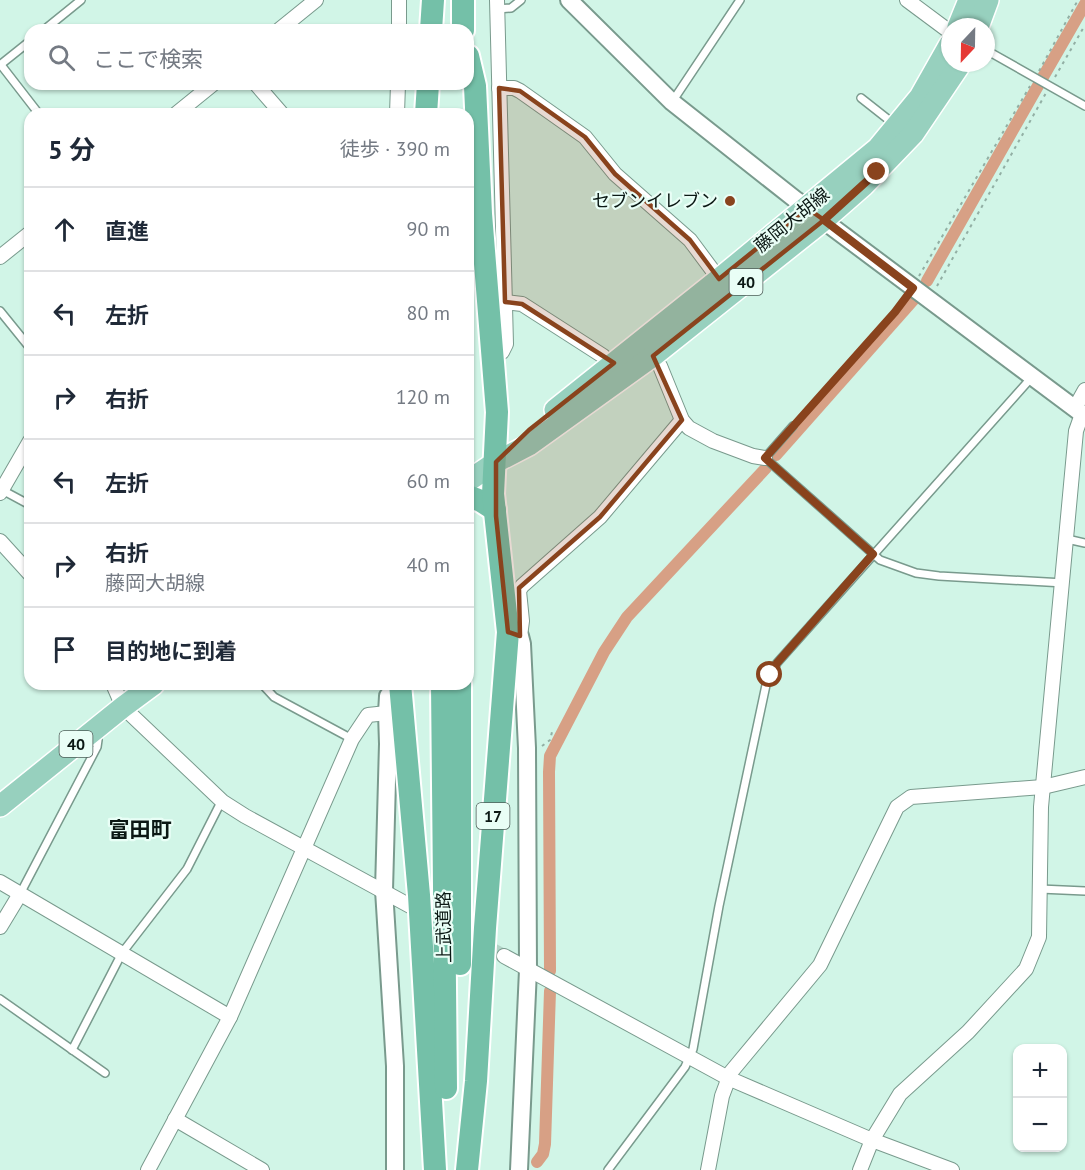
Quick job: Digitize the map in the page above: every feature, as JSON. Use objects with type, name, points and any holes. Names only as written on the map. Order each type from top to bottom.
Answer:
[{"type":"highway","points":[[431,24],[433,0]]},
{"type":"highway","points":[[440,0],[441,24]]},
{"type":"highway","points":[[463,0],[463,24]]},
{"type":"highway","name":"17","points":[[467,1170],[476,1081],[485,928],[514,634],[493,494],[498,412],[476,146],[474,82]]},
{"type":"highway","points":[[426,108],[428,90]]},
{"type":"highway","points":[[441,90],[441,108]]},
{"type":"highway","points":[[462,90],[462,108]]},
{"type":"highway","points":[[474,498],[495,510]]},
{"type":"highway","points":[[400,690],[419,895],[435,1170]]},
{"type":"highway","name":"上武道路","points":[[442,690],[445,1170]]},
{"type":"highway","name":"上武道路","points":[[460,690],[461,1170]]},
{"type":"main road","points":[[962,18],[969,0]]},
{"type":"main road","points":[[981,18],[988,0]]},
{"type":"main road","name":"藤岡大胡線","points":[[496,462],[529,430],[807,208],[878,148],[920,97],[941,60]]},
{"type":"main road","name":"藤岡大胡線","points":[[474,478],[496,462],[529,445],[654,356],[824,220],[864,185],[913,134],[955,72]]},
{"type":"main road","name":"40","points":[[1,805],[146,690]]},
{"type":"street","points":[[286,24],[316,0]]},
{"type":"street","points":[[399,0],[399,24]]},
{"type":"street","points":[[569,0],[672,102],[807,208],[1081,413]]},
{"type":"street","points":[[908,0],[941,25]]},
{"type":"street","points":[[492,356],[502,352],[506,344],[497,4]]},
{"type":"street","points":[[499,88],[514,88],[520,91],[585,137],[615,174],[690,240],[719,279]]},
{"type":"street","points":[[183,108],[206,90]]},
{"type":"street","points":[[261,90],[277,108]]},
{"type":"street","points":[[397,108],[398,90]]},
{"type":"street","points":[[488,176],[503,177]]},
{"type":"street","points":[[0,257],[24,238]]},
{"type":"street","points":[[504,302],[522,304],[603,356],[612,365]]},
{"type":"street","points":[[654,356],[682,420],[702,437],[753,456],[765,458]]},
{"type":"street","points":[[860,1170],[872,1140],[900,1094],[968,1032],[1026,969],[1039,937],[1041,807],[1077,431],[1085,390]]},
{"type":"street","points":[[519,1170],[528,970],[527,748],[522,645],[514,634],[522,621],[519,591],[600,517],[682,420]]},
{"type":"street","points":[[1,491],[24,451]]},
{"type":"street","points":[[0,541],[24,567]]},
{"type":"street","points":[[116,690],[123,707],[223,802],[244,816],[412,907]]},
{"type":"street","points":[[394,690],[388,696],[387,713],[384,890],[395,1066],[395,1170]]},
{"type":"street","points":[[148,1170],[230,1017],[352,739],[368,715],[387,713]]},
{"type":"street","points":[[708,1170],[722,1096],[728,1078],[737,1062],[820,965],[897,807],[911,797],[1043,787],[1085,777]]},
{"type":"street","points":[[0,882],[230,1017]]},
{"type":"street","points":[[0,927],[20,894]]},
{"type":"street","points":[[504,956],[728,1078],[872,1140],[952,1170]]},
{"type":"street","points":[[175,1119],[260,1170]]},
{"type":"lane","points":[[51,24],[81,0]]},
{"type":"lane","points":[[497,4],[511,8],[522,0]]},
{"type":"lane","points":[[672,102],[740,0]]},
{"type":"lane","points":[[24,46],[0,65],[34,108]]},
{"type":"lane","points":[[995,55],[1085,106]]},
{"type":"lane","points":[[861,98],[897,126]]},
{"type":"lane","points":[[0,311],[24,341]]},
{"type":"lane","points":[[608,1170],[685,1067],[690,1057],[766,685],[777,663],[1032,377]]},
{"type":"lane","points":[[793,426],[765,458],[880,560],[916,573],[939,576],[1064,583]]},
{"type":"lane","points":[[1,491],[24,502]]},
{"type":"lane","points":[[1067,539],[1085,543]]},
{"type":"lane","points":[[268,690],[274,697],[352,739]]},
{"type":"lane","points":[[20,894],[97,747],[98,740],[92,731]]},
{"type":"lane","points":[[72,1050],[122,953],[187,869],[223,802]]},
{"type":"lane","points":[[1040,889],[1085,891]]},
{"type":"lane","points":[[0,999],[105,1072]]},
{"type":"path","points":[[793,426],[895,312],[913,288],[1078,0]]},
{"type":"path","points":[[927,298],[935,288],[1085,25]]},
{"type":"path","points":[[527,748],[539,748],[544,745],[550,740],[553,728]]},
{"type":"highlighted area","points":[[499,88],[520,91],[585,137],[615,174],[690,240],[719,279],[807,208],[824,220],[653,356],[682,420],[600,517],[519,588],[520,636],[508,632],[496,516],[496,462],[529,430],[614,363],[522,304],[505,302]]},
{"type":"waterway","points":[[1043,77],[1085,4]]},
{"type":"waterway","points":[[927,281],[1039,84]]},
{"type":"waterway","points":[[776,455],[915,298]]},
{"type":"waterway","points":[[550,971],[550,756],[604,652],[627,617],[766,468]]},
{"type":"waterway","points":[[537,1162],[543,1154],[545,1144],[550,991]]},
{"type":"tunnel","points":[[416,909],[504,956]]},
{"type":"place","name":"セブンイレブン","points":[[730,201]]},
{"type":"district","name":"富田町","points":[[140,830]]},
{"type":"route","points":[[770,675],[777,663],[873,554],[777,466],[765,458],[895,312],[913,288],[824,220],[877,172]]}]
